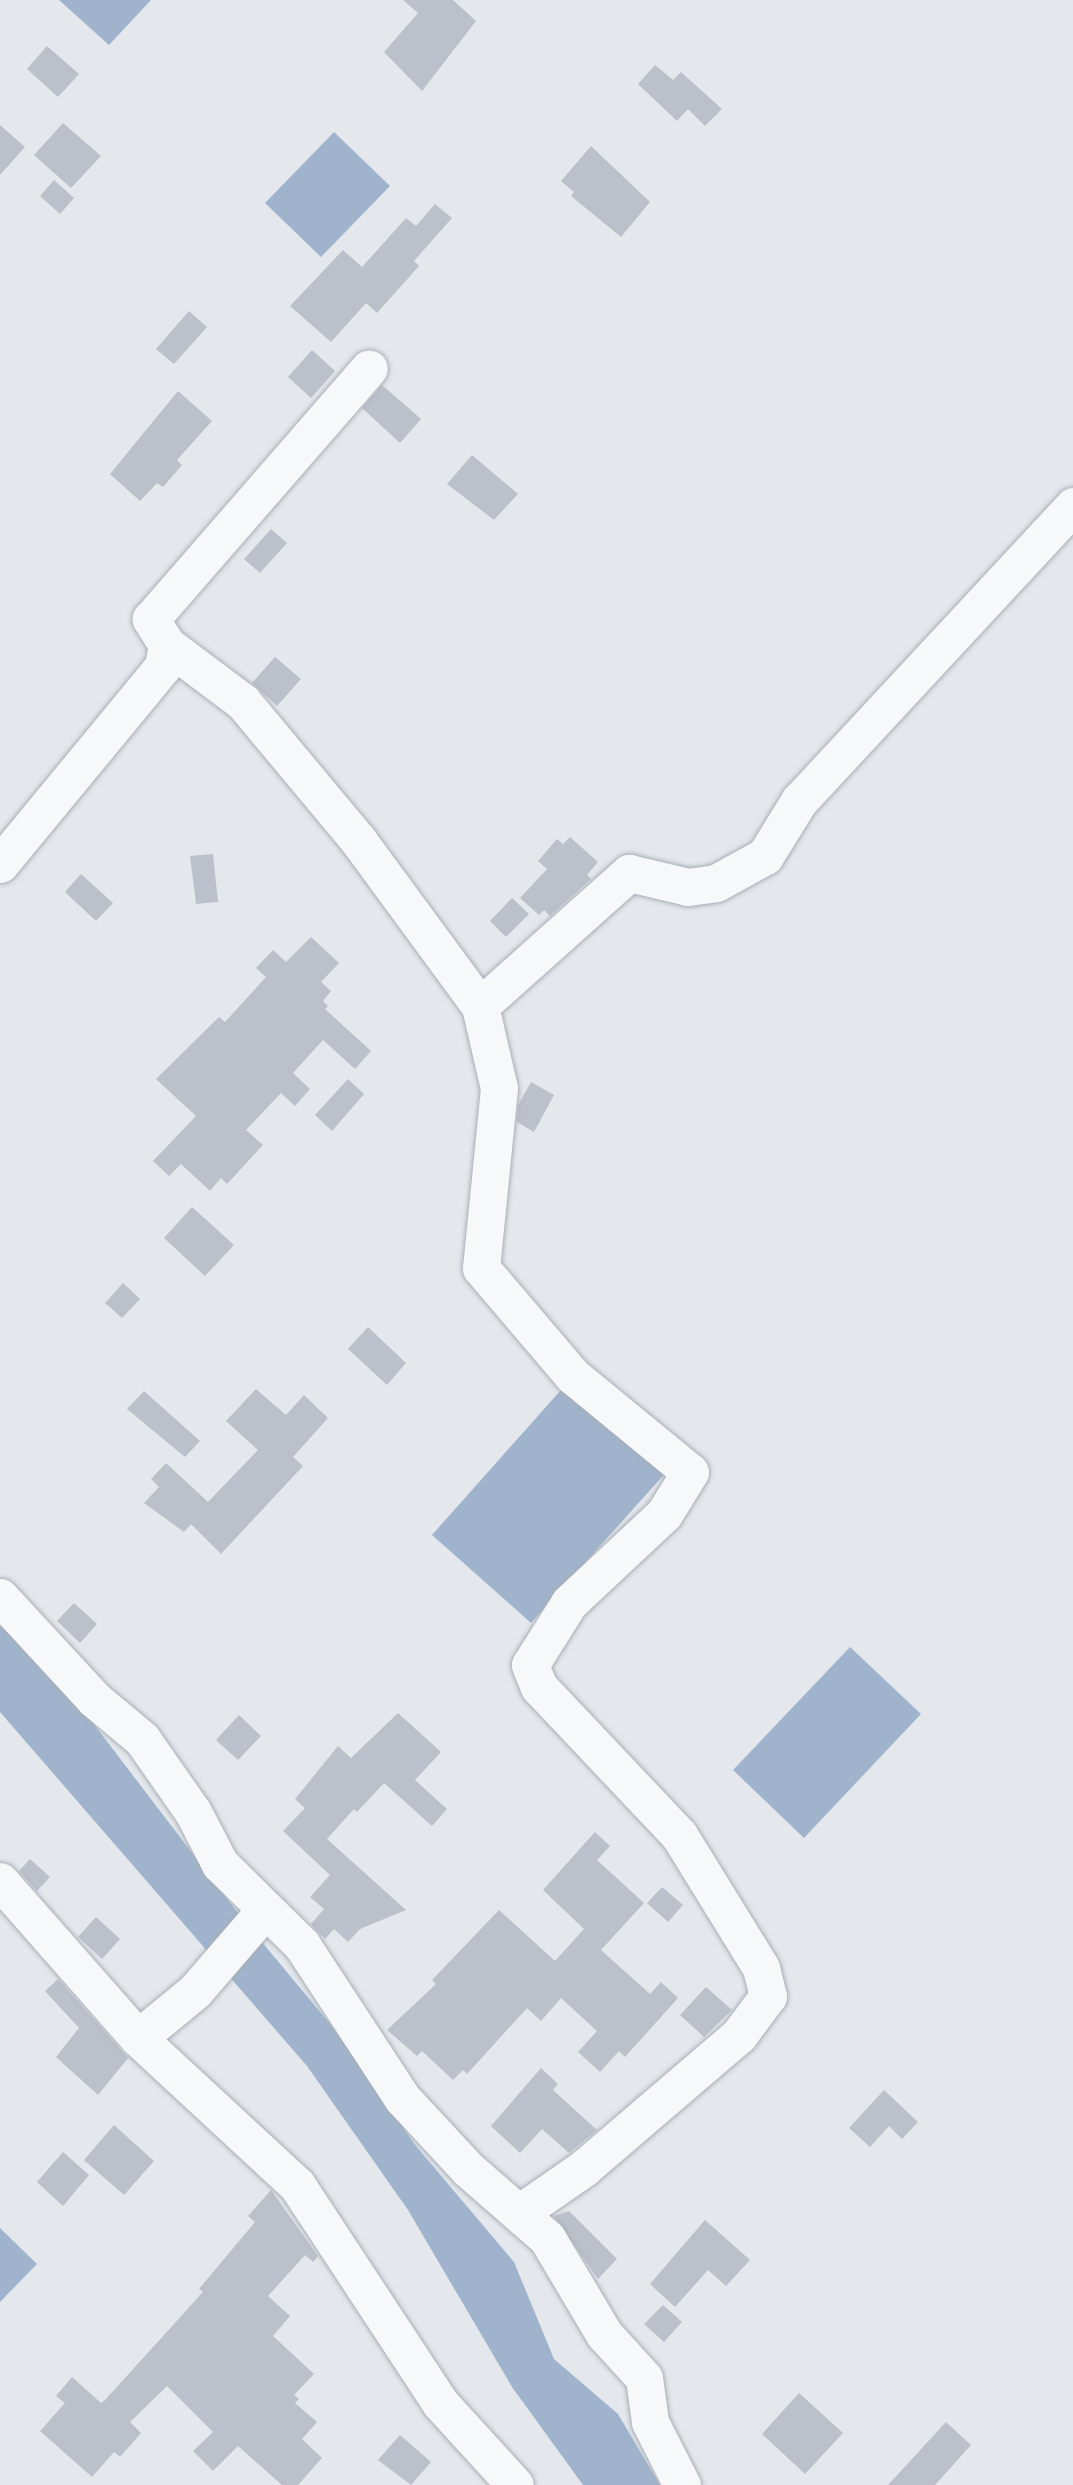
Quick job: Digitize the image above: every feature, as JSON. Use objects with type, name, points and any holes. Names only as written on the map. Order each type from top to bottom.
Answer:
[{"type":"street","points":[[369,368],[151,619],[167,645],[243,702],[358,840],[480,1006],[499,1088],[481,1269],[573,1376],[690,1472],[664,1514],[569,1603],[530,1665],[539,1687],[679,1835],[761,1968],[768,1996],[739,2035],[584,2168],[519,2213]]},
{"type":"street","points":[[480,1006],[629,873],[688,887],[716,883],[765,856],[799,801],[1073,506]]},
{"type":"street","points":[[0,864],[147,687],[163,666],[167,645]]},
{"type":"street","points":[[0,1597],[94,1699],[142,1739],[193,1812],[220,1864],[261,1914],[302,1945],[402,2098],[469,2170],[547,2238],[604,2334],[644,2378],[650,2422],[682,2485]]},
{"type":"street","points":[[0,1881],[138,2038],[297,2185],[440,2403],[515,2485]]},
{"type":"street","points":[[138,2038],[195,1991],[261,1914]]},
{"type":"water","points":[[59,0],[151,0],[109,45]]},
{"type":"water","points":[[334,132],[390,186],[321,257],[265,203]]},
{"type":"water","points":[[569,1381],[669,1469],[531,1623],[432,1535]]},
{"type":"water","points":[[0,1626],[54,1672],[241,1917],[331,2025],[416,2146],[514,2262],[554,2359],[618,2414],[660,2485],[583,2485],[512,2387],[408,2210],[307,2066],[0,1712]]},
{"type":"water","points":[[850,1647],[921,1714],[804,1838],[733,1770]]},
{"type":"water","points":[[0,2228],[37,2264],[0,2302]]},
{"type":"building","points":[[403,0],[453,0],[476,21],[422,91],[384,52],[418,13]]},
{"type":"building","points":[[47,46],[79,74],[58,97],[27,69]]},
{"type":"building","points":[[655,65],[673,80],[681,72],[722,109],[705,126],[688,109],[677,121],[638,84]]},
{"type":"building","points":[[63,123],[101,156],[71,188],[34,155]]},
{"type":"building","points":[[0,125],[25,147],[0,175]]},
{"type":"building","points":[[591,146],[650,202],[621,237],[571,196],[574,192],[561,181]]},
{"type":"building","points":[[54,180],[74,198],[60,214],[40,196]]},
{"type":"building","points":[[435,204],[452,218],[414,261],[419,266],[377,313],[366,303],[331,342],[290,306],[343,250],[362,267],[406,218],[416,226]]},
{"type":"building","points":[[189,311],[207,327],[174,364],[156,349]]},
{"type":"building","points":[[312,350],[335,371],[311,398],[288,377]]},
{"type":"building","points":[[382,385],[421,419],[400,443],[362,408]]},
{"type":"building","points":[[178,391],[212,421],[177,460],[182,465],[163,487],[157,483],[140,501],[110,474]]},
{"type":"building","points":[[472,455],[518,494],[494,520],[447,484]]},
{"type":"building","points":[[271,529],[287,543],[260,573],[244,559]]},
{"type":"building","points":[[275,657],[301,679],[277,706],[252,683]]},
{"type":"building","points":[[570,837],[598,862],[587,875],[591,879],[550,916],[544,910],[539,915],[520,898],[547,869],[538,861],[557,839],[563,844]]},
{"type":"building","points":[[213,854],[218,902],[196,904],[190,856]]},
{"type":"building","points":[[81,874],[113,903],[96,921],[65,892]]},
{"type":"building","points":[[512,898],[529,914],[506,937],[490,921]]},
{"type":"building","points":[[311,937],[339,963],[321,982],[331,991],[323,1001],[328,1006],[325,1009],[371,1051],[355,1069],[323,1040],[293,1073],[310,1089],[295,1106],[281,1093],[246,1130],[263,1145],[227,1184],[221,1178],[210,1191],[181,1164],[169,1176],[153,1161],[196,1116],[156,1079],[219,1017],[225,1022],[266,977],[256,968],[273,950],[286,962]]},
{"type":"building","points":[[348,1079],[364,1094],[332,1131],[315,1115]]},
{"type":"building","points":[[531,1082],[554,1095],[534,1132],[517,1122],[518,1105]]},
{"type":"building","points":[[192,1207],[234,1245],[205,1276],[164,1238]]},
{"type":"building","points":[[123,1283],[140,1299],[122,1318],[105,1303]]},
{"type":"building","points":[[368,1327],[406,1363],[387,1385],[348,1349]]},
{"type":"building","points":[[256,1389],[286,1415],[304,1395],[328,1418],[293,1457],[303,1466],[221,1554],[191,1524],[184,1532],[144,1503],[159,1487],[151,1479],[166,1463],[208,1502],[258,1450],[226,1421]]},
{"type":"building","points":[[144,1391],[200,1441],[185,1457],[127,1409]]},
{"type":"building","points":[[74,1603],[97,1624],[80,1643],[57,1621]]},
{"type":"building","points":[[398,1713],[441,1752],[415,1780],[447,1809],[432,1826],[384,1783],[357,1812],[354,1809],[327,1839],[406,1910],[360,1929],[348,1942],[334,1929],[325,1939],[311,1924],[324,1909],[310,1897],[330,1875],[283,1831],[305,1808],[295,1799],[338,1746],[351,1758]]},
{"type":"building","points":[[239,1715],[261,1736],[238,1760],[216,1740]]},
{"type":"building","points":[[595,1832],[610,1846],[597,1860],[644,1903],[601,1950],[650,1994],[661,1982],[678,1998],[625,2057],[619,2051],[600,2072],[578,2052],[597,2031],[561,1998],[541,2021],[527,2008],[467,2074],[463,2070],[453,2080],[422,2051],[417,2056],[387,2030],[436,1984],[432,1980],[499,1910],[555,1961],[584,1929],[543,1890]]},
{"type":"building","points":[[30,1859],[50,1877],[37,1891],[19,1871]]},
{"type":"building","points":[[662,1887],[683,1905],[668,1922],[647,1903]]},
{"type":"building","points":[[96,1917],[120,1939],[102,1959],[78,1937]]},
{"type":"building","points":[[58,1979],[128,2058],[98,2095],[56,2057],[79,2028],[45,1991]]},
{"type":"building","points":[[706,1987],[732,2010],[704,2037],[680,2015]]},
{"type":"building","points":[[541,2068],[558,2084],[553,2090],[597,2130],[569,2153],[542,2129],[520,2153],[491,2126]]},
{"type":"building","points":[[884,2090],[918,2122],[902,2139],[889,2126],[870,2147],[849,2128]]},
{"type":"building","points":[[114,2125],[154,2161],[124,2195],[84,2160]]},
{"type":"building","points":[[63,2152],[89,2175],[63,2206],[37,2182]]},
{"type":"building","points":[[271,2190],[318,2256],[313,2262],[305,2255],[268,2296],[290,2316],[273,2336],[314,2374],[294,2395],[299,2399],[295,2403],[317,2422],[302,2439],[322,2458],[298,2485],[282,2485],[238,2446],[213,2471],[193,2451],[213,2432],[167,2386],[130,2422],[141,2433],[120,2457],[114,2452],[92,2477],[40,2431],[65,2403],[56,2396],[72,2377],[101,2403],[105,2400],[203,2292],[199,2289],[255,2222],[248,2216]]},
{"type":"building","points":[[569,2211],[617,2259],[598,2279],[554,2216]]},
{"type":"building","points":[[705,2220],[750,2260],[726,2286],[708,2270],[675,2307],[650,2284]]},
{"type":"building","points":[[663,2305],[682,2322],[664,2342],[644,2324]]},
{"type":"building","points":[[799,2393],[843,2433],[805,2474],[762,2434]]},
{"type":"building","points":[[946,2422],[971,2445],[935,2485],[888,2485]]},
{"type":"building","points":[[400,2435],[431,2462],[411,2485],[378,2460]]}]
